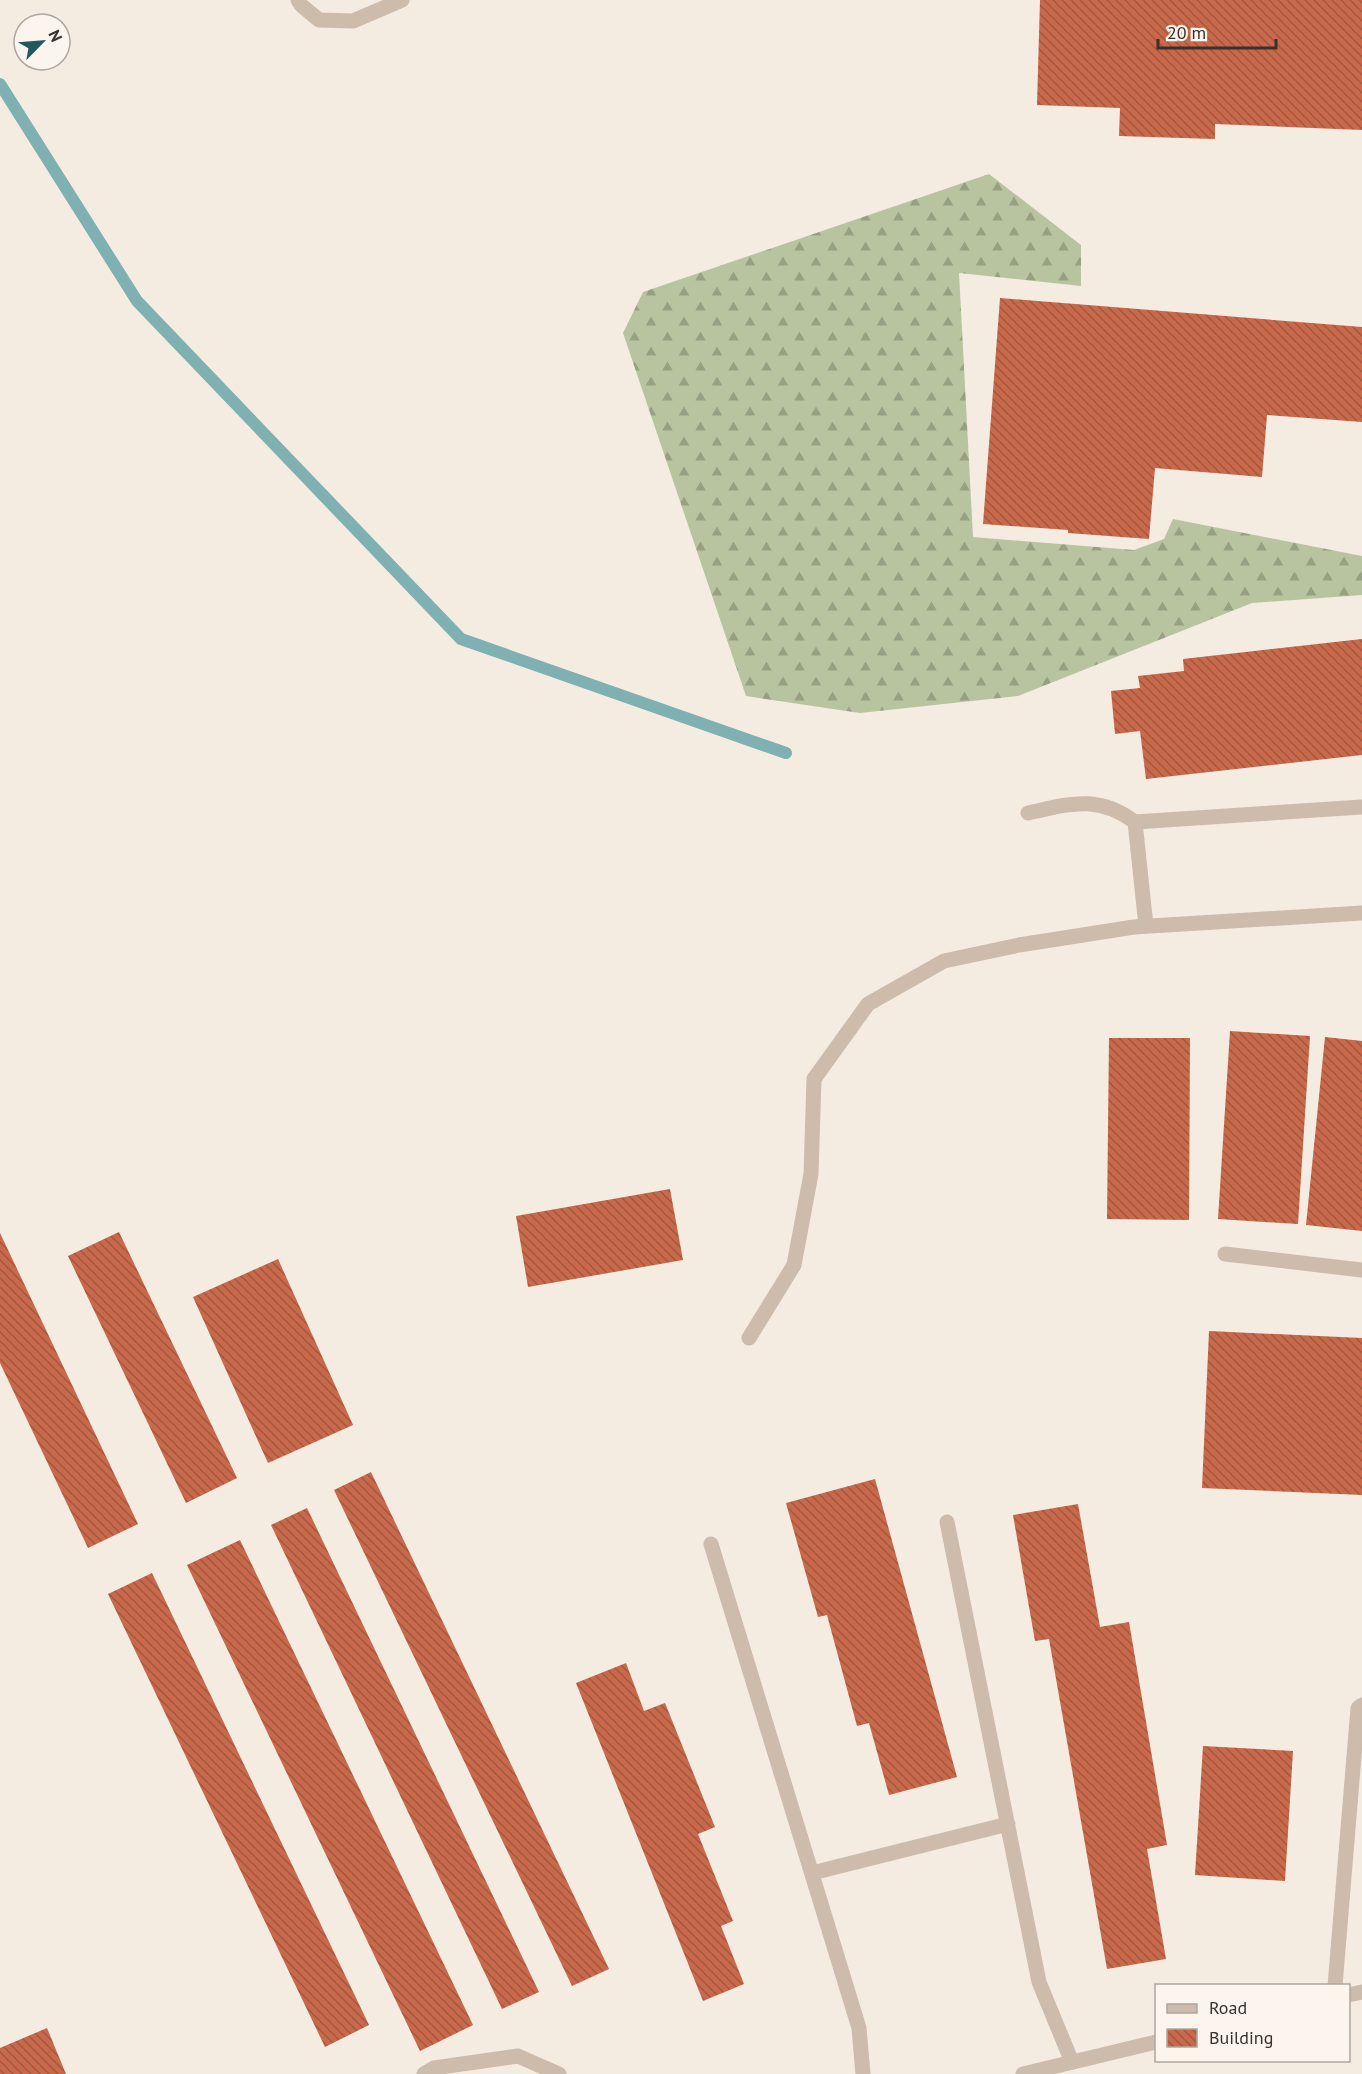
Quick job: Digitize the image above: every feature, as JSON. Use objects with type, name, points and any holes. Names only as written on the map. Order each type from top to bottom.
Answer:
[{"type":"street","points":[[300,3],[319,20],[353,21],[402,0]]},
{"type":"street","points":[[1028,813],[1073,803],[1120,811],[1135,822],[1362,807]]},
{"type":"street","points":[[1135,822],[1146,926]]},
{"type":"street","points":[[749,1338],[794,1265],[811,1174],[814,1079],[868,1004],[944,961],[1019,945],[1146,926],[1362,913]]},
{"type":"street","points":[[1225,1254],[1362,1270]]},
{"type":"street","points":[[947,1522],[1039,1982],[1072,2062]]},
{"type":"street","points":[[711,1544],[859,2028],[863,2074]]},
{"type":"street","points":[[1335,1984],[1358,1708],[1362,1705]]},
{"type":"street","points":[[812,1873],[1008,1824]]},
{"type":"street","points":[[1023,2074],[1155,2042]]},
{"type":"street","points":[[424,2074],[434,2068],[518,2056],[559,2074]]},
{"type":"green space","points":[[989,174],[1081,245],[1081,286],[959,273],[973,537],[1134,550],[1164,539],[1173,519],[1362,556],[1362,595],[1252,603],[1018,696],[860,713],[746,696],[623,333],[643,292]]},
{"type":"building","points":[[1040,0],[1362,0],[1362,130],[1215,124],[1215,139],[1119,136],[1120,108],[1037,105]]},
{"type":"building","points":[[1000,298],[1362,327],[1362,422],[1267,415],[1262,477],[1155,468],[1149,539],[983,524]]},
{"type":"building","points":[[1362,639],[1362,755],[1146,779],[1140,731],[1115,734],[1111,691],[1140,688],[1138,676],[1184,671],[1183,659]]},
{"type":"building","points":[[1230,1031],[1310,1036],[1298,1224],[1218,1219]]},
{"type":"building","points":[[1325,1037],[1362,1041],[1362,1231],[1306,1225]]},
{"type":"building","points":[[1109,1038],[1190,1038],[1189,1220],[1107,1219]]},
{"type":"building","points":[[670,1189],[683,1260],[528,1287],[516,1216]]},
{"type":"building","points":[[119,1232],[237,1478],[186,1503],[68,1256]]},
{"type":"building","points":[[0,1233],[138,1524],[88,1548],[0,1363]]},
{"type":"building","points":[[278,1259],[353,1425],[268,1463],[193,1297]]},
{"type":"building","points":[[1209,1331],[1362,1338],[1362,1495],[1202,1488]]},
{"type":"building","points":[[371,1472],[609,1969],[572,1986],[334,1490]]},
{"type":"building","points":[[875,1479],[957,1777],[889,1795],[869,1723],[857,1726],[827,1615],[818,1617],[786,1503]]},
{"type":"building","points":[[1078,1504],[1100,1627],[1129,1622],[1167,1845],[1147,1849],[1166,1959],[1107,1969],[1049,1639],[1035,1641],[1013,1515]]},
{"type":"building","points":[[307,1508],[539,1992],[502,2009],[271,1525]]},
{"type":"building","points":[[240,1540],[473,2025],[420,2051],[187,1565]]},
{"type":"building","points":[[152,1573],[369,2025],[325,2047],[108,1594]]},
{"type":"building","points":[[626,1663],[644,1711],[665,1703],[715,1827],[698,1834],[733,1921],[721,1926],[744,1984],[703,2001],[576,1683]]},
{"type":"building","points":[[1203,1746],[1293,1751],[1285,1881],[1195,1875]]},
{"type":"building","points":[[47,2028],[66,2074],[0,2074],[0,2048]]},
{"type":"waterway","points":[[0,84],[137,301],[461,639],[786,753]]}]
